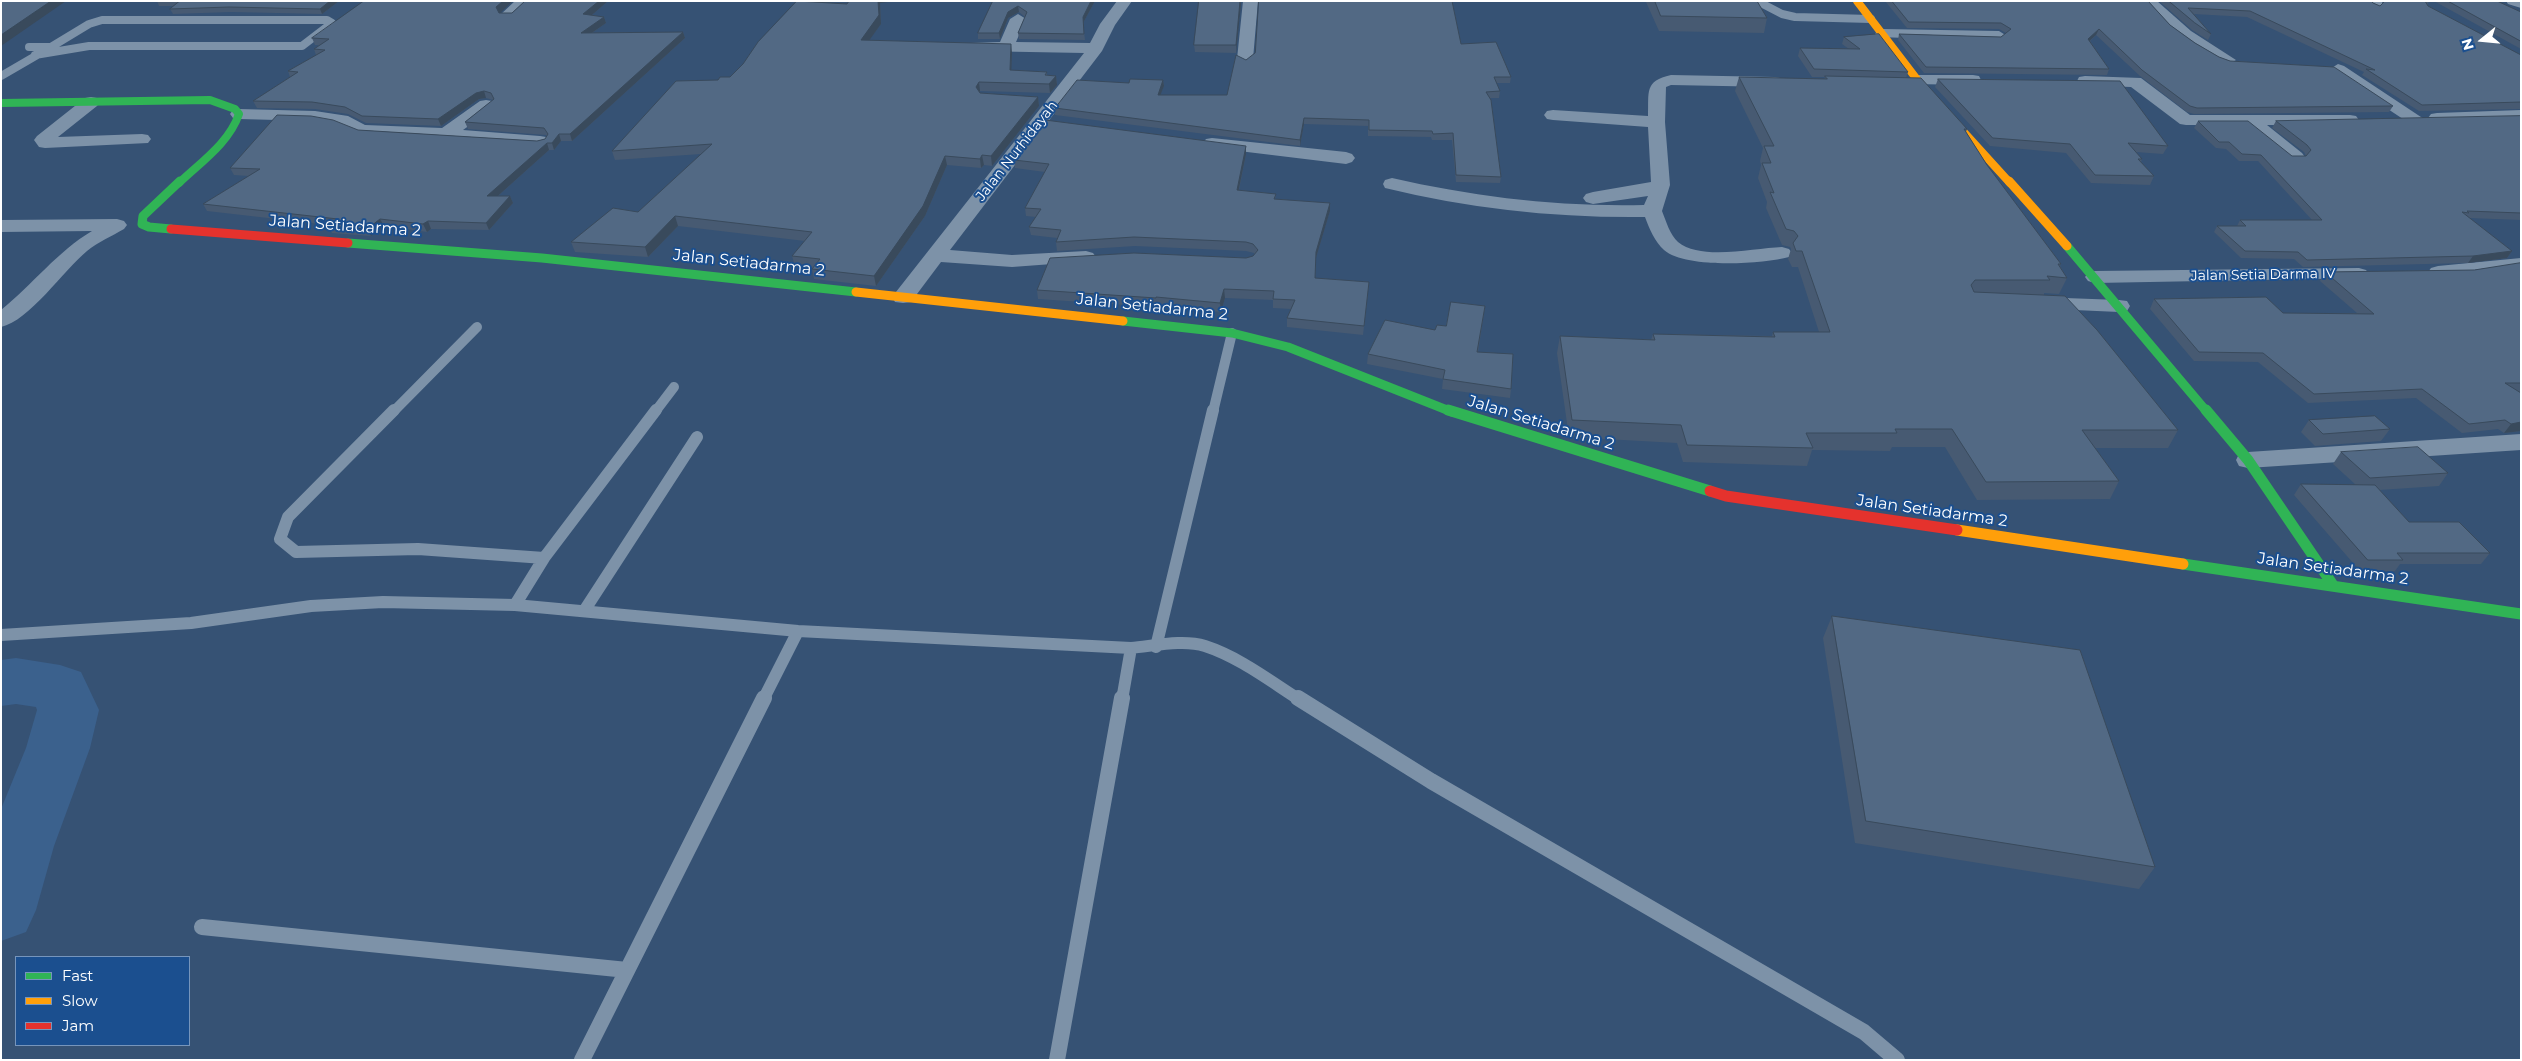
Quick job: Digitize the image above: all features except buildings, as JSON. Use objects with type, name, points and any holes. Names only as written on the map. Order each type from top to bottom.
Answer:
[{"type":"main road","points":[[1857,1],[1883,34],[1915,84],[2095,277],[2248,460],[2333,585]]},
{"type":"main road","points":[[1,103],[210,100],[235,108],[239,114],[238,124],[225,141],[154,203],[143,216],[142,224]]},
{"type":"main road","name":"Jalan Setiadarma 2","points":[[142,224],[159,228],[542,258],[1232,333],[1288,347],[1440,408],[1648,474],[1726,496],[2521,614]]},
{"type":"street","points":[[508,15],[525,1]]},
{"type":"street","name":"Jalan Nurhidayah","points":[[903,297],[1096,48],[1108,24],[1125,1]]},
{"type":"street","points":[[1245,58],[1251,1]]},
{"type":"street","points":[[2149,1],[2163,18],[2202,47],[2228,60]]},
{"type":"street","points":[[2513,1],[2521,4]]},
{"type":"street","points":[[1006,46],[1018,19]]},
{"type":"street","points":[[1883,34],[1999,36]]},
{"type":"street","points":[[959,45],[1096,48]]},
{"type":"street","points":[[2338,69],[2415,119]]},
{"type":"street","points":[[1782,253],[1728,258],[1694,256],[1672,247],[1663,235],[1652,212],[1661,185],[1656,122],[1658,86],[1662,82],[1671,80],[1787,83]]},
{"type":"street","points":[[1915,84],[1988,80]]},
{"type":"street","points":[[2068,81],[2135,82],[2186,120],[2362,120]]},
{"type":"street","points":[[1037,99],[1056,100]]},
{"type":"street","points":[[91,102],[43,140],[45,143],[142,139]]},
{"type":"street","points":[[446,134],[486,105]]},
{"type":"street","points":[[239,114],[315,116],[342,120],[361,130],[540,141]]},
{"type":"street","points":[[1553,115],[1656,122]]},
{"type":"street","points":[[2389,120],[2521,115]]},
{"type":"street","points":[[1040,120],[1060,123]]},
{"type":"street","points":[[2250,121],[2296,157]]},
{"type":"street","points":[[1196,141],[1346,158]]},
{"type":"street","points":[[1392,184],[1459,199],[1598,213],[1652,212]]},
{"type":"street","points":[[1525,206],[1644,191],[1661,185]]},
{"type":"street","points":[[1,226],[142,224]]},
{"type":"street","points":[[1,321],[30,297],[81,246],[117,225]]},
{"type":"street","points":[[934,255],[1012,261],[1106,256]]},
{"type":"street","points":[[2416,273],[2521,264]]},
{"type":"street","name":"Jalan Setia Darma IV","points":[[2095,277],[2377,274]]},
{"type":"street","points":[[2016,303],[2119,306]]},
{"type":"street","points":[[2248,460],[2521,442]]},
{"type":"lane","points":[[1757,1],[1782,14],[1795,17],[1871,19]]},
{"type":"lane","points":[[1,76],[35,55],[89,24],[102,20],[327,20],[332,23],[302,46],[90,46],[35,55]]},
{"type":"lane","points":[[29,47],[51,47]]},
{"type":"lane","points":[[477,327],[288,517],[280,538],[296,552],[418,549],[544,558]]},
{"type":"lane","points":[[1156,648],[1232,333]]},
{"type":"lane","points":[[514,605],[544,558],[674,387]]},
{"type":"lane","points":[[584,611],[696,438]]},
{"type":"lane","points":[[1,635],[191,623],[293,608],[383,602],[514,605],[798,631],[1131,648],[1156,648],[1186,644],[1204,646],[1239,662],[1431,781],[1864,1032],[1897,1060]]},
{"type":"lane","points":[[582,1060],[798,631]]},
{"type":"lane","points":[[1057,1060],[1131,648]]},
{"type":"lane","points":[[202,927],[626,970]]},
{"type":"waterway","points":[[1,683],[16,681],[60,688],[68,710],[58,748],[20,846],[1,910]]},
{"type":"traffic: fast","points":[[1,103],[210,100],[235,109],[239,114],[235,126],[226,139],[143,216],[142,224],[149,227],[171,229]]},
{"type":"traffic: fast","points":[[348,243],[542,258],[856,292]]},
{"type":"traffic: fast","points":[[2067,246],[2248,460],[2333,585]]},
{"type":"traffic: fast","points":[[1123,321],[1232,333],[1288,347],[1440,408],[1710,491]]},
{"type":"traffic: fast","points":[[2183,564],[2521,614]]},
{"type":"traffic: slow","points":[[1857,1],[1922,86],[2067,246]]},
{"type":"traffic: slow","points":[[856,292],[1123,321]]},
{"type":"traffic: slow","points":[[1957,530],[2183,564]]},
{"type":"traffic: jam","points":[[171,229],[348,243]]},
{"type":"traffic: jam","points":[[1710,491],[1726,496],[1957,530]]}]
